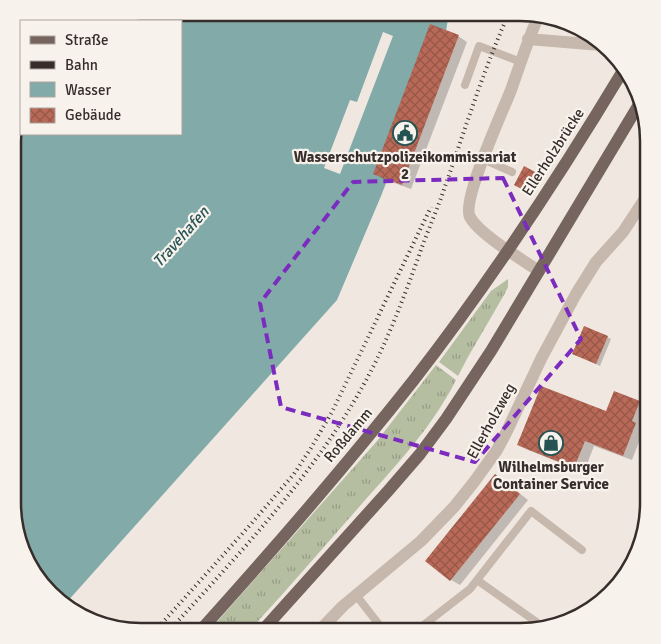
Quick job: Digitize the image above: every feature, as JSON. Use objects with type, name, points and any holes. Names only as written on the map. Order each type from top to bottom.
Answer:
[{"type":"main road","name":"Ellerholzbrücke","points":[[508,250],[596,117],[620,76]]},
{"type":"main road","points":[[271,622],[420,454],[446,419],[475,376],[635,111]]},
{"type":"main road","name":"Roßdamm","points":[[208,622],[414,380],[508,250]]},
{"type":"street","points":[[535,22],[511,91],[483,159],[468,208],[469,216],[478,227],[538,271]]},
{"type":"street","points":[[528,39],[590,44]]},
{"type":"street","name":"Ellerholzweg","points":[[328,622],[343,606],[436,526],[454,507],[486,465],[507,431],[546,350],[576,294],[596,262],[622,232],[639,207]]},
{"type":"lane","points":[[465,85],[479,46],[521,62]]},
{"type":"lane","points":[[483,159],[512,172]]},
{"type":"lane","points":[[428,622],[470,589],[531,511],[582,550]]},
{"type":"lane","points":[[477,580],[535,621]]},
{"type":"lane","points":[[356,595],[377,622]]},
{"type":"highlighted area","points":[[503,178],[581,339],[475,462],[281,407],[260,303],[353,182]]},
{"type":"green space","points":[[508,279],[508,287],[504,295],[458,376],[439,362],[491,291]]},
{"type":"green space","points":[[436,365],[456,380],[436,414],[399,461],[257,622],[217,622],[377,441]]},
{"type":"water","name":"Travehafen","points":[[448,21],[446,31],[381,196],[337,300],[70,599],[56,588],[37,563],[30,548],[25,534],[22,510],[22,135],[182,135],[182,22]]},
{"type":"pier","points":[[383,32],[393,36],[340,174],[324,168],[350,100],[357,102]]},
{"type":"building","name":"Wasserschutzpolizeikommissariat 2","points":[[430,24],[459,35],[402,185],[373,174]]},
{"type":"building","points":[[524,166],[537,173],[527,192],[514,185]]},
{"type":"building","points":[[584,326],[608,336],[596,364],[572,354]]},
{"type":"building","points":[[541,386],[606,411],[614,391],[639,401],[632,421],[636,423],[623,456],[585,441],[574,468],[517,445]]},
{"type":"building","points":[[495,474],[520,494],[450,581],[425,561]]},
{"type":"railway","points":[[177,622],[281,504],[332,436],[355,400],[382,349],[400,305],[441,198],[481,82],[506,21]]},
{"type":"railway","points":[[163,622],[294,474],[311,448],[332,412],[431,207]]},
{"type":"place","name":"Wasserschutzpolizeikommissariat 2","points":[[405,133]]},
{"type":"place","name":"Wilhelmsburger Container Service","points":[[551,443]]}]
